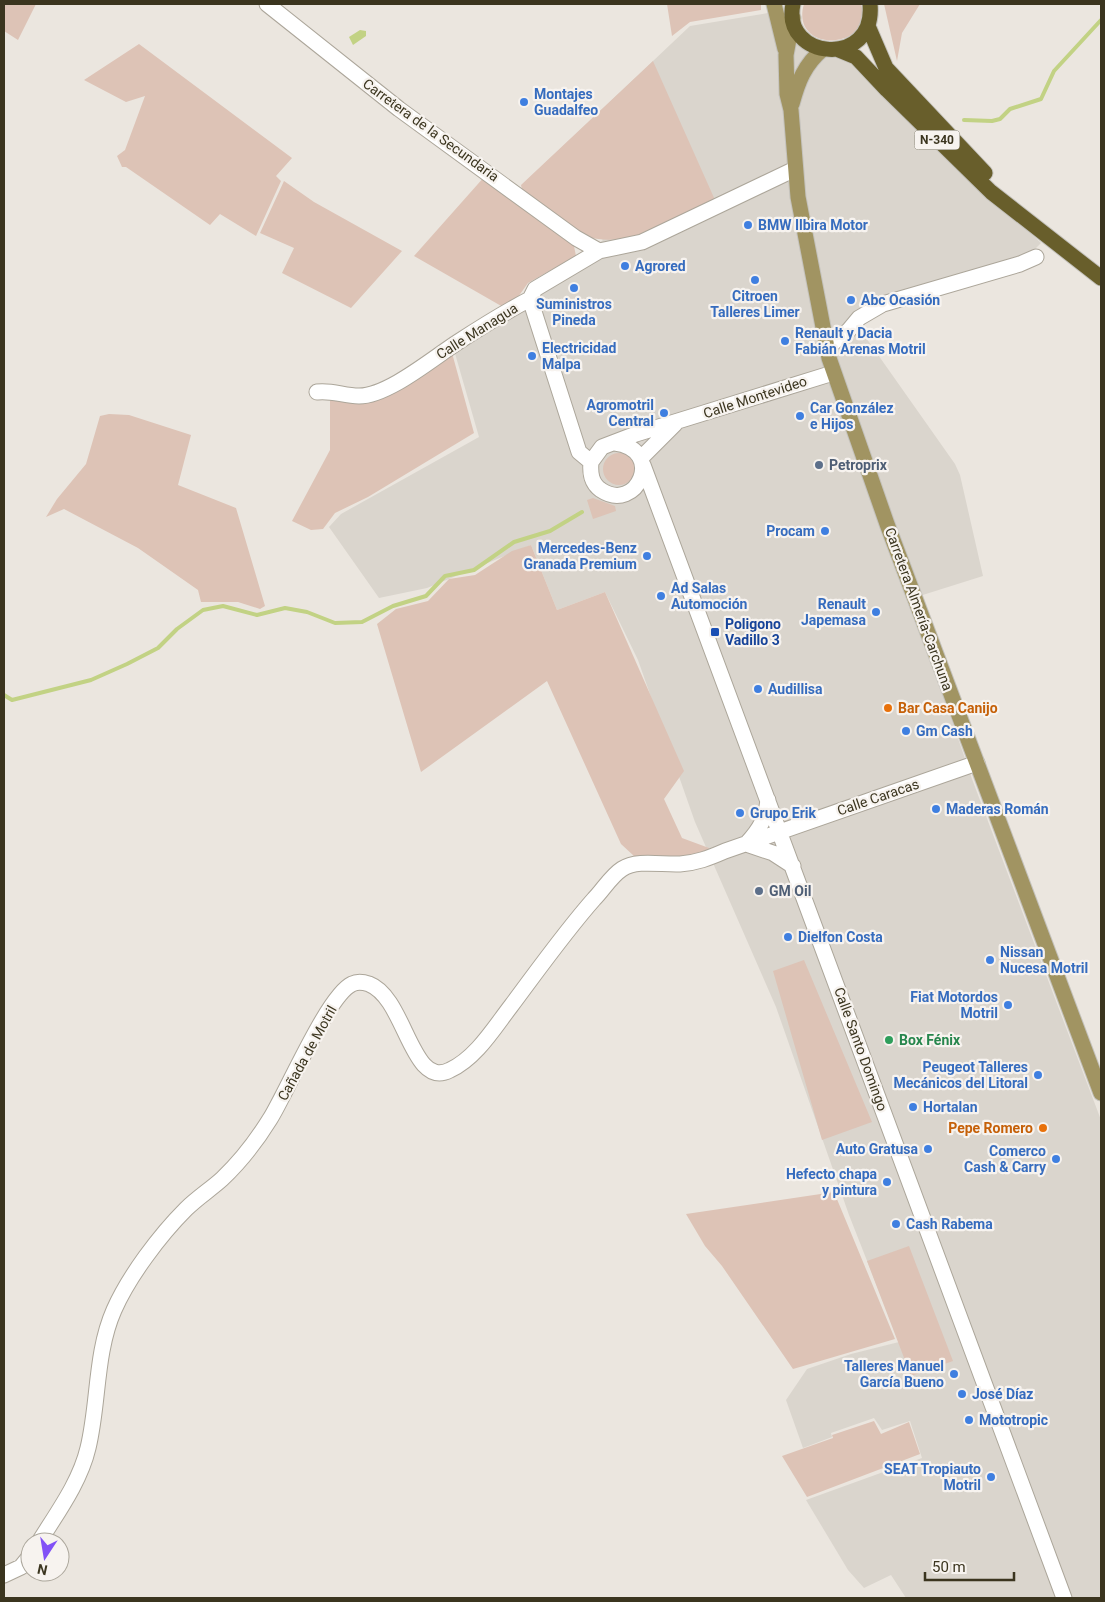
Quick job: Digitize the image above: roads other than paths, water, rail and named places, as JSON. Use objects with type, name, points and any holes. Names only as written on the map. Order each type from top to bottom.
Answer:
[{"type":"highway","name":"N-340","points":[[870,4],[868,26],[886,68],[1038,228]]},
{"type":"highway","points":[[793,11],[796,29],[803,38],[823,50]]},
{"type":"highway","points":[[839,50],[856,41],[868,26]]},
{"type":"highway","name":"N-340","points":[[823,50],[839,50],[856,57],[886,90],[991,192],[1101,278]]},
{"type":"main road","points":[[774,4],[786,54]]},
{"type":"main road","points":[[786,54],[793,11]]},
{"type":"main road","points":[[790,110],[798,81],[806,65],[823,50]]},
{"type":"main road","name":"Carretera Almería-Carchuna","points":[[786,54],[787,94],[800,218],[833,373],[976,762],[1101,1093]]},
{"type":"street","name":"Carretera de la Secundaria","points":[[267,4],[399,109],[576,238],[599,251]]},
{"type":"street","points":[[530,299],[535,289],[599,251],[642,242],[795,169]]},
{"type":"street","points":[[827,348],[848,330],[858,318],[883,304],[1020,264],[1036,257]]},
{"type":"street","name":"Calle Managua","points":[[317,392],[333,391],[359,396],[376,392],[399,382],[456,343],[530,299],[579,452],[591,462]]},
{"type":"street","name":"Calle Montevideo","points":[[615,443],[833,373]]},
{"type":"street","name":"Calle Montevideo","points":[[642,462],[678,422]]},
{"type":"street","points":[[615,443],[626,444],[634,450],[642,462],[642,477],[636,487],[626,494],[618,496],[608,494],[596,487],[592,480],[591,462],[602,447],[615,443]]},
{"type":"street","name":"Calle Santo Domingo","points":[[642,462],[1064,1598]]},
{"type":"street","points":[[636,487],[655,501]]},
{"type":"street","name":"Calle Caracas","points":[[780,832],[976,762]]},
{"type":"street","points":[[768,800],[789,818],[811,821]]},
{"type":"street","points":[[768,800],[767,813],[761,828],[746,844],[773,853],[793,866]]},
{"type":"street","points":[[793,866],[792,841],[800,830],[811,821]]},
{"type":"street","name":"Cañada de Motril","points":[[45,1532],[79,1475],[88,1452],[102,1348],[114,1310],[151,1251],[186,1209],[223,1178],[253,1143],[270,1119],[319,1027],[341,993],[351,984],[361,981],[374,986],[394,1007],[418,1060],[426,1069],[437,1072],[449,1071],[472,1054],[492,1031],[583,912],[619,870],[631,864],[679,864],[703,861],[780,832]]},
{"type":"street","points":[[4,1575],[20,1567]]},
{"type":"waterway","points":[[964,120],[992,121],[1000,119],[1010,109],[1041,99],[1054,71],[1101,20]]},
{"type":"waterway","points":[[4,695],[12,700],[91,680],[158,648],[177,629],[203,610],[223,606],[257,615],[285,608],[307,612],[335,623],[362,622],[393,606],[426,596],[445,576],[474,570],[514,542],[550,531],[582,512]]},
{"type":"place","name":"Montajes Guadalfeo","points":[[524,102]]},
{"type":"place","name":"BMW Ilbira Motor","points":[[748,225]]},
{"type":"place","name":"Agrored","points":[[625,266]]},
{"type":"place","name":"Citroen Talleres Limer","points":[[755,280]]},
{"type":"place","name":"Suministros Pineda","points":[[574,288]]},
{"type":"place","name":"Abc Ocasión","points":[[851,300]]},
{"type":"place","name":"Renault y Dacia Fabián Arenas Motril","points":[[785,341]]},
{"type":"place","name":"Electricidad Malpa","points":[[532,356]]},
{"type":"place","name":"Agromotril Central","points":[[664,413]]},
{"type":"place","name":"Car González e Hijos","points":[[800,416]]},
{"type":"place","name":"Petroprix","points":[[819,465]]},
{"type":"place","name":"Procam","points":[[825,531]]},
{"type":"place","name":"Mercedes-Benz Granada Premium","points":[[647,556]]},
{"type":"place","name":"Ad Salas Automoción","points":[[661,596]]},
{"type":"place","name":"Renault Japemasa","points":[[876,612]]},
{"type":"place","name":"Poligono Vadillo 3","points":[[715,632]]},
{"type":"place","name":"Audillisa","points":[[758,689]]},
{"type":"place","name":"Bar Casa Canijo","points":[[888,708]]},
{"type":"place","name":"Gm Cash","points":[[906,731]]},
{"type":"place","name":"Maderas Román","points":[[936,809]]},
{"type":"place","name":"Grupo Erik","points":[[740,813]]},
{"type":"place","name":"GM Oil","points":[[759,891]]},
{"type":"place","name":"Dielfon Costa","points":[[788,937]]},
{"type":"place","name":"Nissan Nucesa Motril","points":[[990,960]]},
{"type":"place","name":"Fiat Motordos Motril","points":[[1008,1005]]},
{"type":"place","name":"Box Fénix","points":[[889,1040]]},
{"type":"place","name":"Peugeot Talleres Mecánicos del Litoral","points":[[1038,1075]]},
{"type":"place","name":"Hortalan","points":[[913,1107]]},
{"type":"place","name":"Pepe Romero","points":[[1043,1128]]},
{"type":"place","name":"Auto Gratusa","points":[[928,1149]]},
{"type":"place","name":"Comerco Cash & Carry","points":[[1056,1159]]},
{"type":"place","name":"Hefecto chapa y pintura","points":[[887,1182]]},
{"type":"place","name":"Cash Rabema","points":[[896,1224]]},
{"type":"place","name":"Talleres Manuel García Bueno","points":[[954,1374]]},
{"type":"place","name":"José Díaz","points":[[962,1394]]},
{"type":"place","name":"Mototropic","points":[[969,1420]]},
{"type":"place","name":"SEAT Tropiauto Motril","points":[[991,1477]]}]
